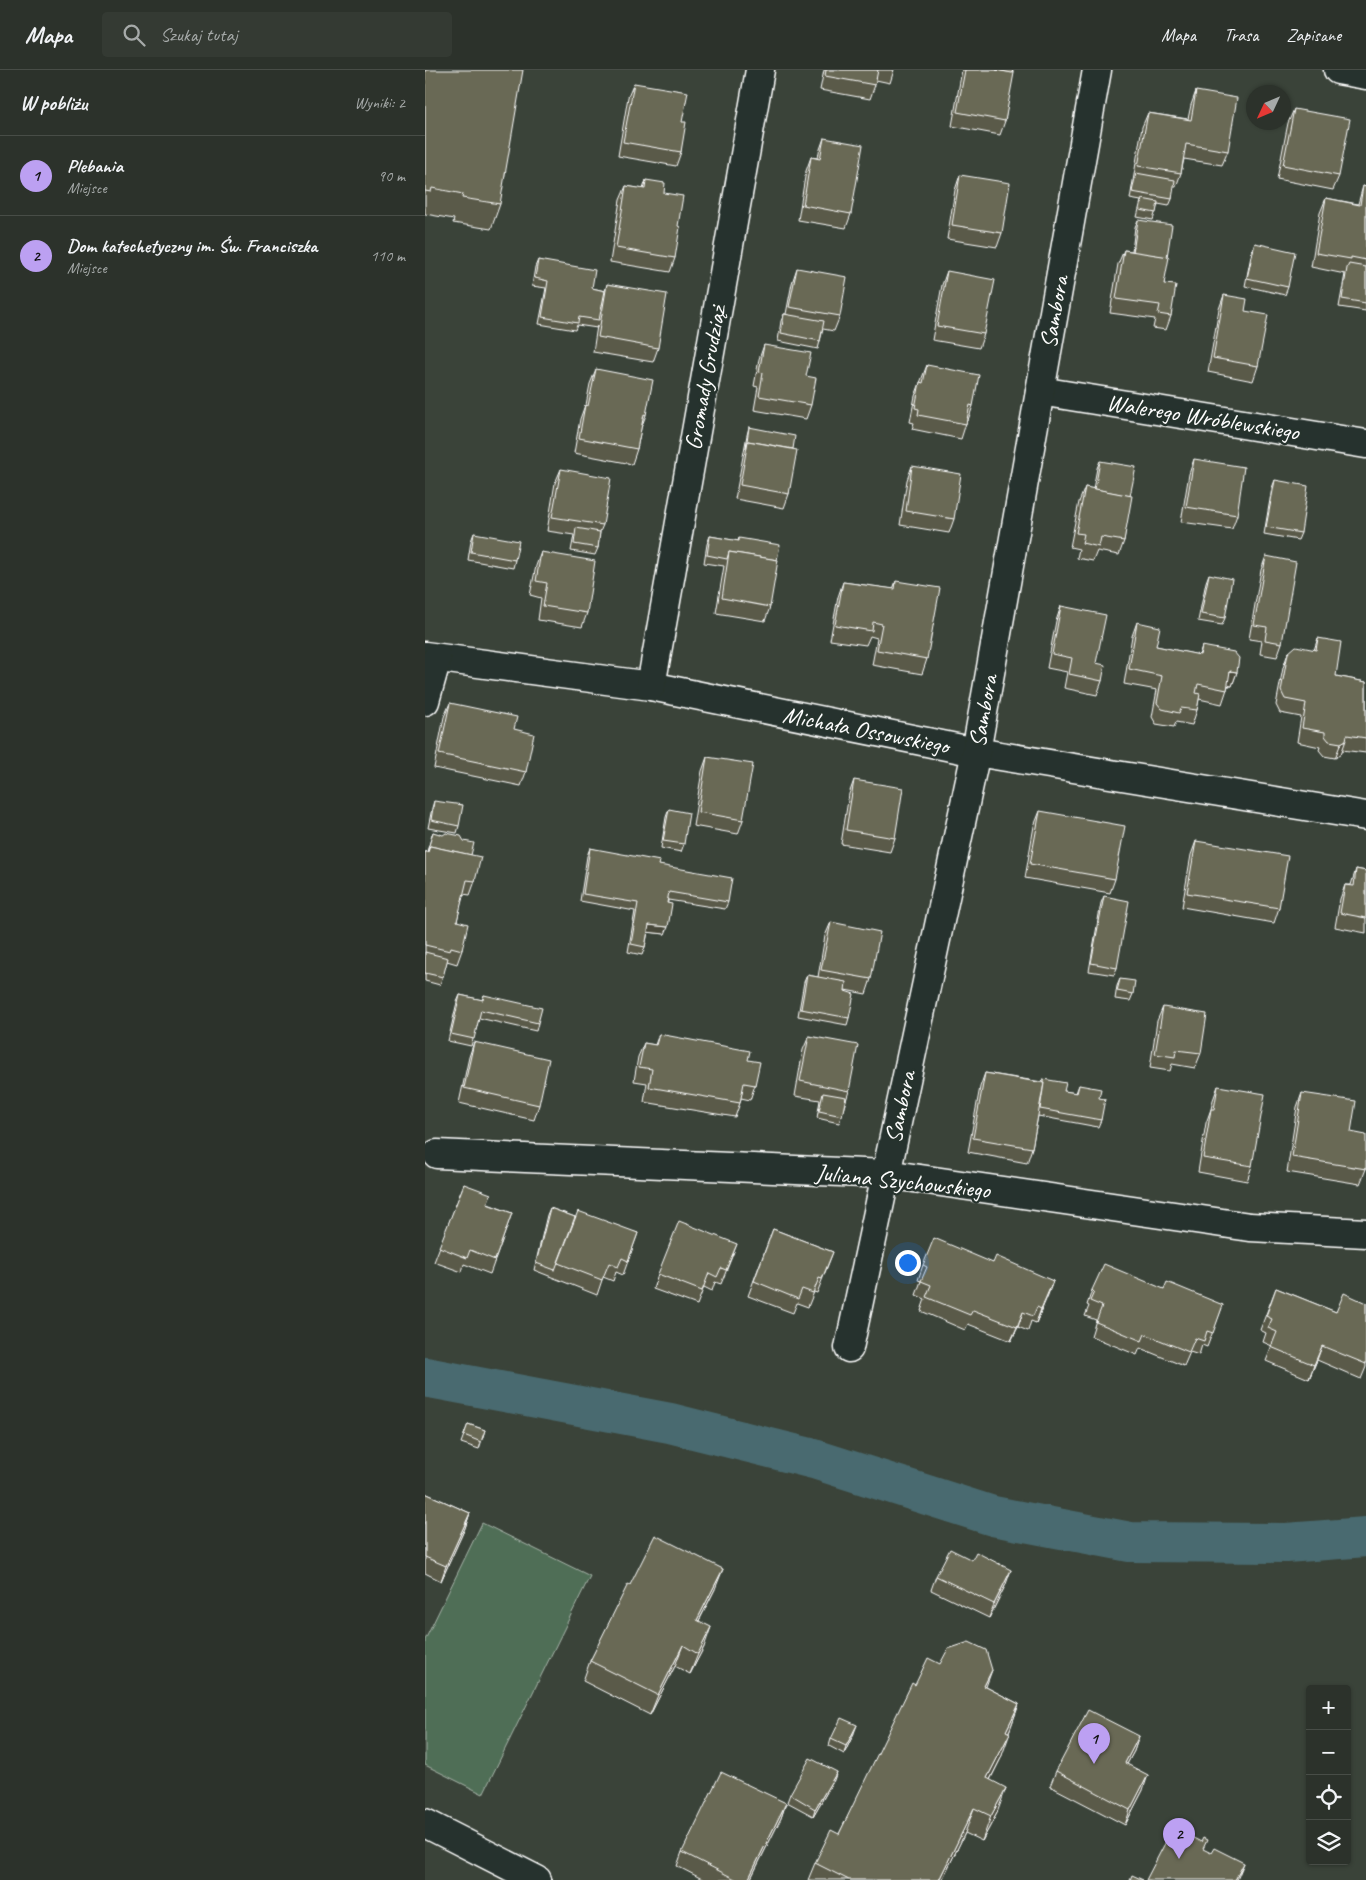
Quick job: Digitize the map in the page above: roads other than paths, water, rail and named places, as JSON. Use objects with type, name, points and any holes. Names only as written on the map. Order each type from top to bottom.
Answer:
[{"type":"street","name":"Gromady Grudziąż","points":[[651,686],[760,70]]},
{"type":"street","name":"Sambora","points":[[849,1348],[976,752],[1097,70]]},
{"type":"street","points":[[1338,70],[1366,75]]},
{"type":"street","name":"Walerego Wróblewskiego","points":[[1040,391],[1366,444]]},
{"type":"street","name":"Michała Ossowskiego","points":[[431,657],[651,686],[976,752],[1366,816]]},
{"type":"street","points":[[425,701],[431,657]]},
{"type":"street","name":"Juliana Szychowskiego","points":[[437,1154],[886,1174],[1250,1227],[1366,1234]]},
{"type":"street","points":[[425,1823],[537,1880]]},
{"type":"waterway","points":[[425,1377],[670,1423],[814,1459],[993,1516],[1130,1542],[1286,1543],[1366,1537]]},
{"type":"place","name":"Plebania","points":[[1094,1764]]},
{"type":"place","name":"Dom katechetyczny im. Św. Franciszka","points":[[1179,1859]]}]
